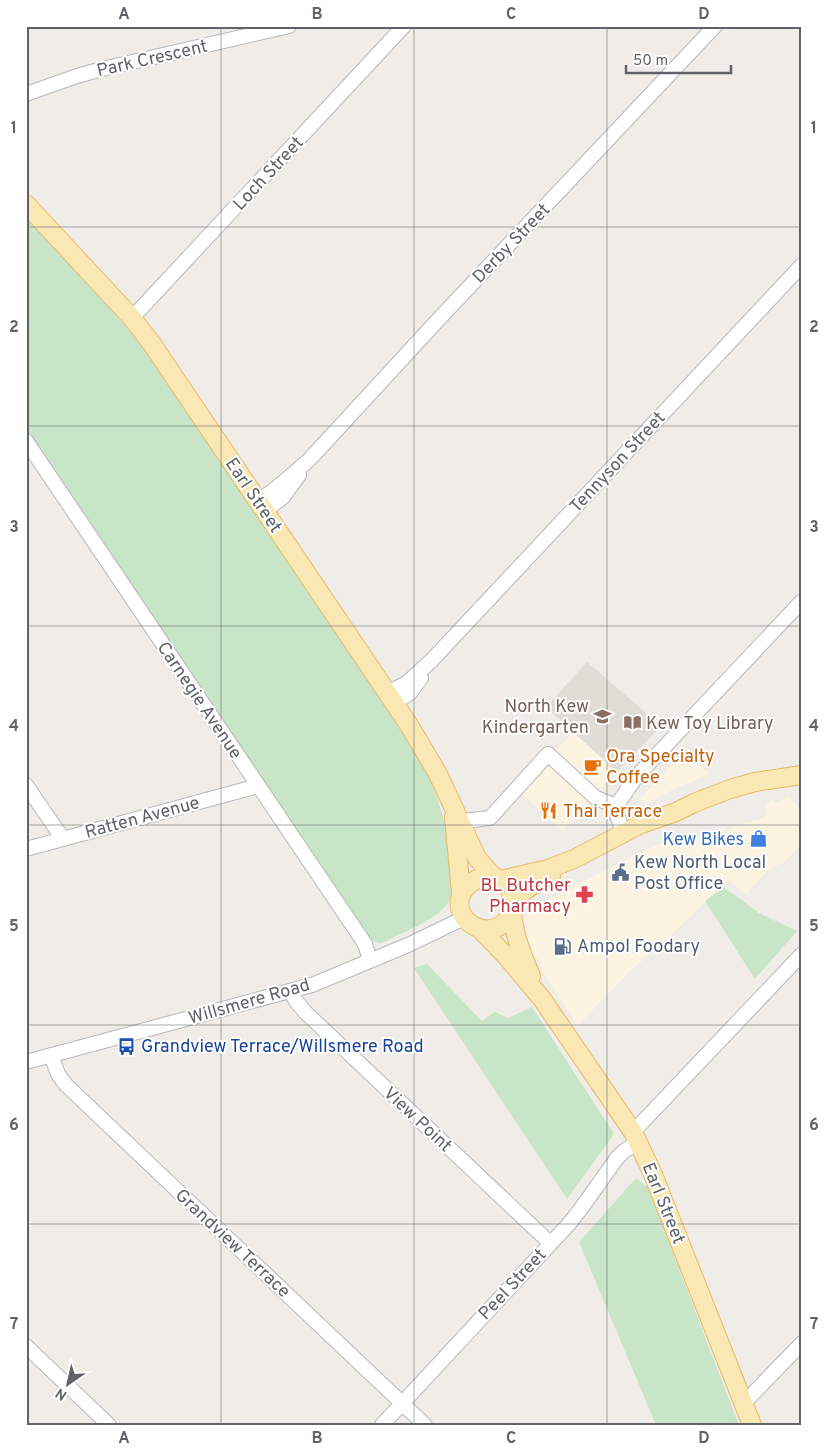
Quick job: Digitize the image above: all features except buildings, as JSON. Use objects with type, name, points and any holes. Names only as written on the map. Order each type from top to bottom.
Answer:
[{"type":"main road","name":"Earl Street","points":[[26,204],[132,318],[152,344],[419,740],[438,774],[477,858],[496,877]]},
{"type":"main road","points":[[676,812],[641,824],[548,869],[496,877],[484,876],[473,881],[461,893],[459,903],[464,918],[479,928],[489,929],[498,926],[506,920],[512,907],[525,890],[534,884],[573,868],[628,841],[694,803],[730,789],[755,782],[802,775]]},
{"type":"main road","name":"Earl Street","points":[[456,816],[461,893]]},
{"type":"main road","points":[[496,877],[511,891],[512,907]]},
{"type":"main road","name":"Earl Street","points":[[512,907],[513,928],[520,951],[542,999]]},
{"type":"main road","name":"Earl Street","points":[[479,928],[506,956],[542,999],[636,1137],[652,1172],[752,1425]]},
{"type":"street","name":"Park Crescent","points":[[26,94],[102,69],[289,26]]},
{"type":"street","name":"Loch Street","points":[[132,318],[404,26]]},
{"type":"street","name":"Derby Street","points":[[262,506],[283,497],[294,484],[309,460],[715,26]]},
{"type":"street","name":"Park Crescent","points":[[26,102],[46,88]]},
{"type":"street","name":"Tennyson Street","points":[[391,698],[410,693],[432,660],[802,264]]},
{"type":"street","name":"Carnegie Avenue","points":[[26,441],[365,944],[370,960]]},
{"type":"street","points":[[624,833],[616,813],[616,806],[636,777],[802,601]]},
{"type":"street","points":[[456,816],[490,818],[548,754],[596,798],[616,806]]},
{"type":"street","points":[[26,785],[63,839]]},
{"type":"street","name":"Ratten Avenue","points":[[26,849],[258,786]]},
{"type":"street","name":"Willsmere Road","points":[[26,1062],[312,985],[408,945],[464,918]]},
{"type":"street","name":"Peel Street","points":[[382,1425],[580,1210],[617,1158],[802,954]]},
{"type":"street","name":"View Point","points":[[290,991],[296,1001],[311,1017],[550,1243]]},
{"type":"street","name":"Grandview Terrace","points":[[51,1055],[57,1071],[66,1084],[425,1425]]},
{"type":"street","points":[[744,1403],[802,1343]]},
{"type":"street","points":[[26,1346],[109,1425]]},
{"type":"shaded area","name":"North Kew Kindergarten","points":[[587,662],[661,726],[617,772],[546,707]]},
{"type":"shaded area","points":[[573,732],[617,772],[562,831],[519,791]]},
{"type":"shaded area","points":[[684,751],[710,774],[676,788],[645,804],[640,799]]},
{"type":"shaded area","points":[[789,797],[802,812],[802,844],[783,863],[770,868],[746,894],[728,880],[663,943],[631,970],[578,1025],[548,981],[529,942],[526,921],[529,910],[677,835],[687,844],[724,827],[728,830],[736,825],[738,827],[746,822],[758,820],[767,815],[765,806],[772,800],[775,804]]},
{"type":"green space","points":[[26,217],[144,347],[412,744],[434,788],[450,850],[452,889],[450,899],[442,910],[427,921],[382,943],[369,938],[26,429]]},
{"type":"green space","points":[[724,887],[759,913],[797,931],[755,979],[705,901]]},
{"type":"green space","points":[[427,964],[482,1021],[495,1012],[508,1018],[532,1007],[614,1134],[567,1199],[414,968]]},
{"type":"green space","points":[[636,1178],[648,1188],[739,1425],[656,1425],[579,1242]]},
{"type":"place","name":"North Kew Kindergarten","points":[[603,716]]},
{"type":"place","name":"Kew Toy Library","points":[[632,723]]},
{"type":"place","name":"Ora Specialty Coffee","points":[[592,766]]},
{"type":"place","name":"Thai Terrace","points":[[549,811]]},
{"type":"place","name":"Kew Bikes","points":[[758,839]]},
{"type":"place","name":"Kew North Local Post Office","points":[[620,872]]},
{"type":"place","name":"BL Butcher Pharmacy","points":[[585,895]]},
{"type":"place","name":"Ampol Foodary","points":[[563,946]]},
{"type":"place","name":"Grandview Terrace/Willsmere Road","points":[[127,1046]]}]
